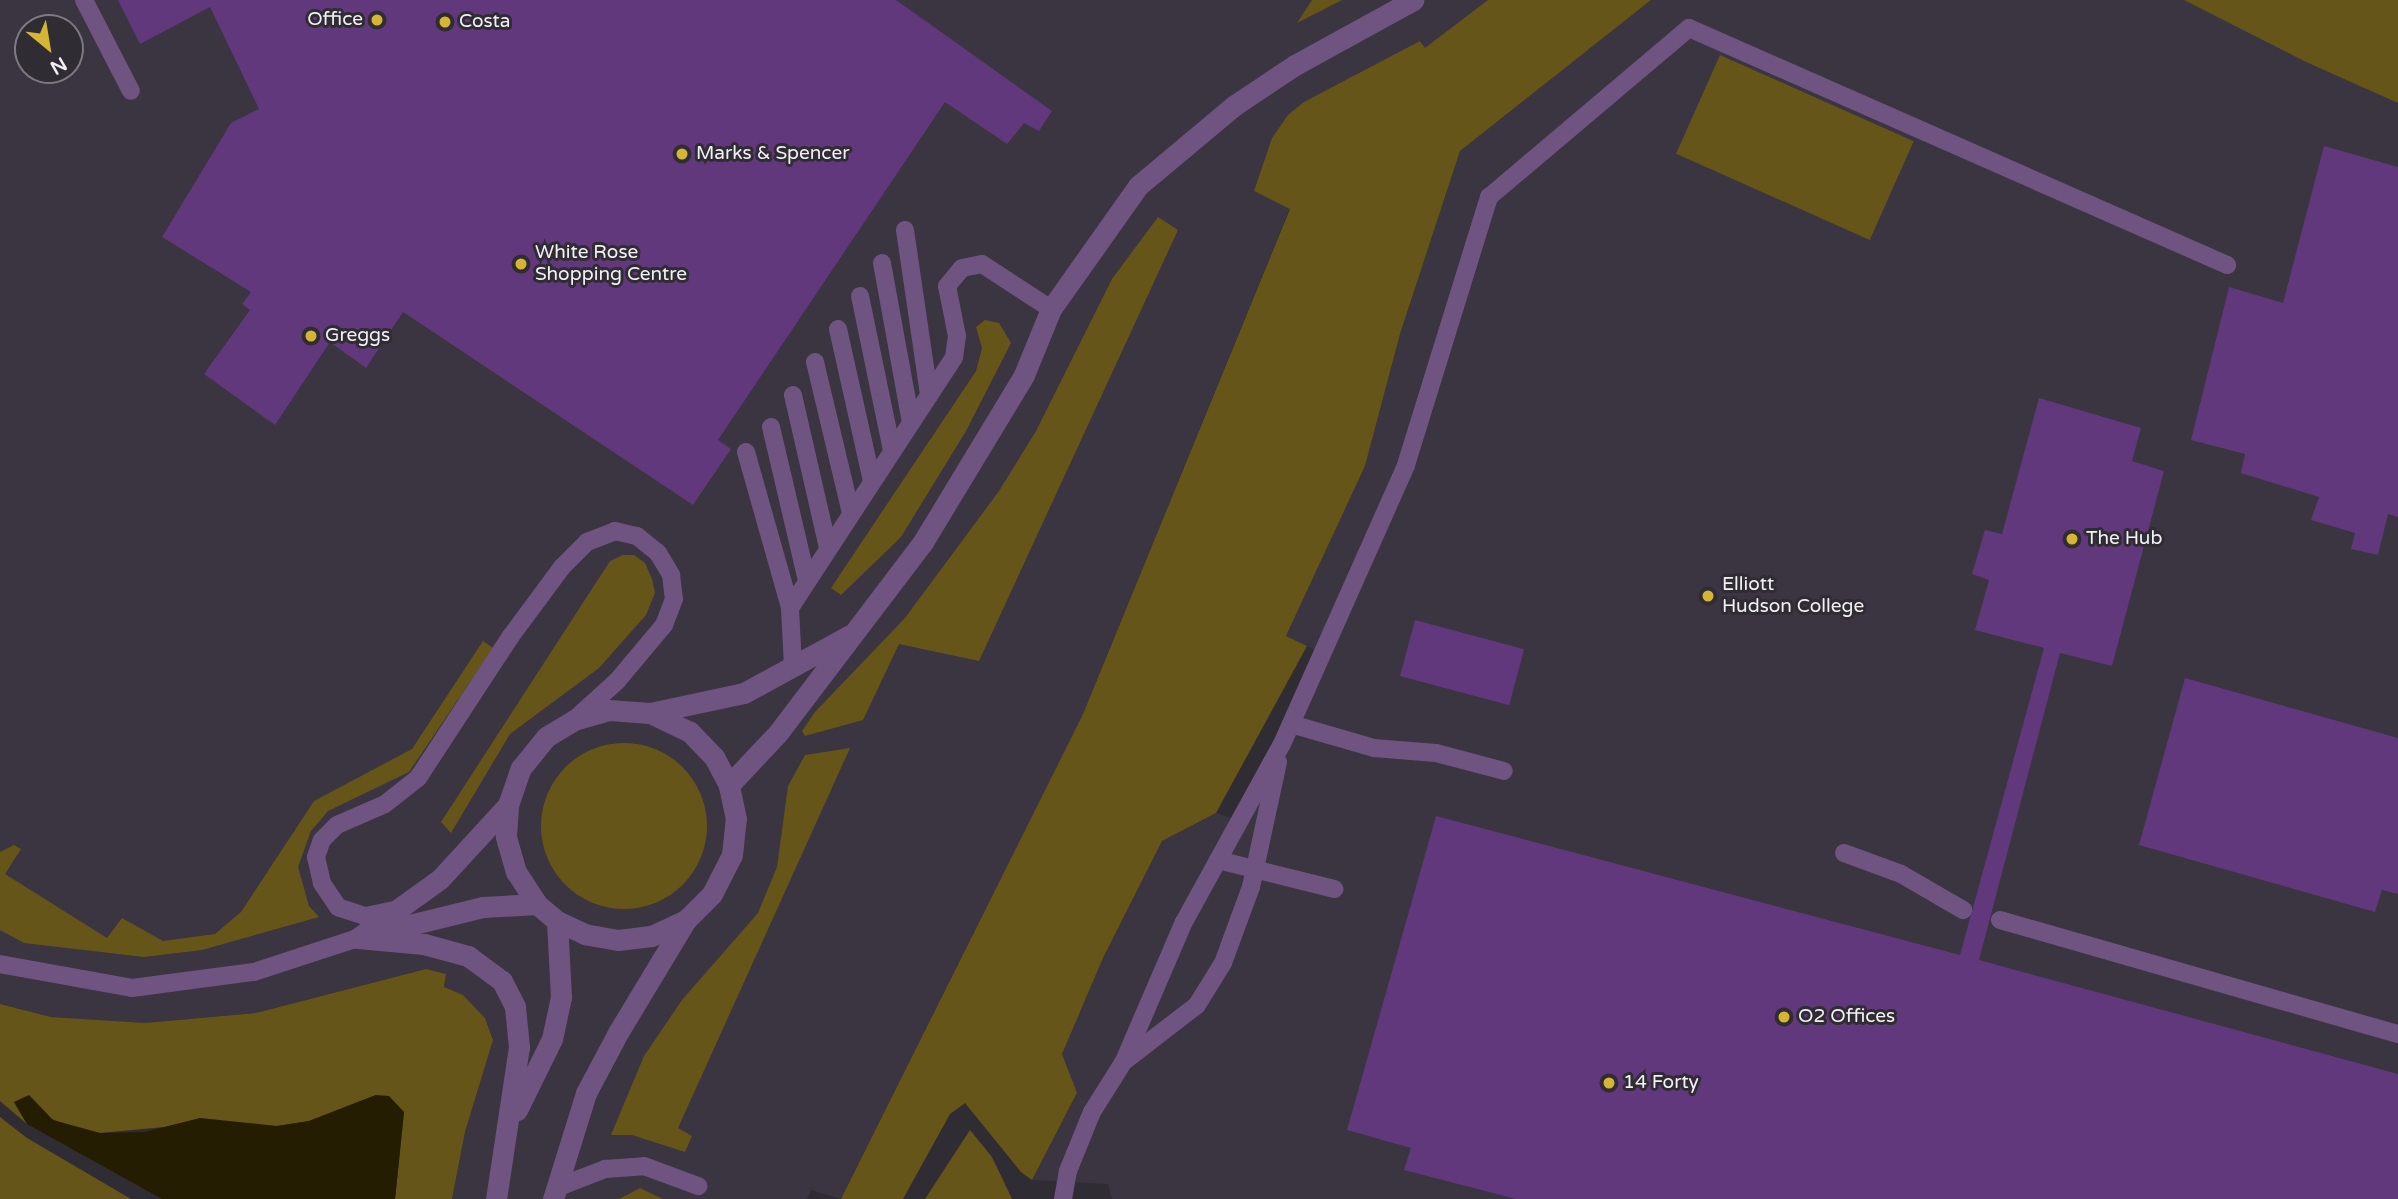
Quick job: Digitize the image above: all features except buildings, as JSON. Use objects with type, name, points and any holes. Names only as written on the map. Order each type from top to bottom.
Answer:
[{"type":"street","points":[[729,785],[758,758],[923,542],[1017,387],[1051,309],[1138,186],[1235,105],[1294,65],[1413,0]]},
{"type":"street","points":[[686,920],[651,936],[618,940],[586,934],[557,921],[537,904],[516,872],[506,836],[508,804],[521,768],[546,737],[574,720],[609,710],[650,713],[744,693],[856,631]]},
{"type":"street","points":[[555,1193],[586,1093],[686,920],[712,894],[732,855],[736,819],[729,785],[714,757],[690,733],[650,713]]},
{"type":"street","points":[[358,937],[440,879],[508,804]]},
{"type":"street","points":[[358,937],[484,907],[537,904]]},
{"type":"street","points":[[506,1134],[552,1039],[561,997],[557,921]]},
{"type":"street","points":[[358,937],[425,944],[468,956],[502,981],[515,1007],[519,1047],[496,1199]]},
{"type":"lane","points":[[84,0],[131,91]]},
{"type":"lane","points":[[1063,1199],[1068,1171],[1092,1112],[1124,1061],[1184,922],[1282,744],[1406,466],[1489,197],[1689,27],[2227,265]]},
{"type":"lane","points":[[905,230],[929,394]]},
{"type":"lane","points":[[882,263],[911,422]]},
{"type":"lane","points":[[790,608],[954,357],[957,336],[947,286],[962,268],[982,264],[1051,309]]},
{"type":"lane","points":[[860,296],[892,450]]},
{"type":"lane","points":[[838,329],[872,481]]},
{"type":"lane","points":[[815,362],[851,513]]},
{"type":"lane","points":[[793,395],[828,548]]},
{"type":"lane","points":[[771,427],[807,580]]},
{"type":"lane","points":[[746,452],[790,608],[793,666]]},
{"type":"lane","points":[[395,910],[365,916],[338,907],[319,870],[316,857],[322,841],[337,825],[385,804],[418,778],[511,636],[562,567],[587,542],[615,531],[637,536],[658,553],[671,575],[674,599],[664,625],[633,662],[574,720]]},
{"type":"lane","points":[[1291,724],[1374,748],[1436,752],[1504,771]]},
{"type":"lane","points":[[1124,1061],[1197,1005],[1223,963],[1255,870],[1282,744]]},
{"type":"lane","points":[[1844,853],[1901,874],[1963,910]]},
{"type":"lane","points":[[1219,860],[1334,889]]},
{"type":"lane","points":[[2000,920],[2398,1034]]},
{"type":"lane","points":[[0,964],[132,988],[254,972],[358,937]]},
{"type":"lane","points":[[555,1193],[606,1169],[644,1167],[698,1186]]},
{"type":"shaded area","points":[[0,0],[1488,0],[1425,49],[1421,41],[1254,191],[1290,208],[1083,714],[841,1199],[811,1190],[807,1199],[663,1199],[640,1188],[619,1199],[452,1199],[465,1132],[493,1040],[485,1018],[463,995],[444,988],[446,974],[426,969],[256,1013],[145,1023],[51,1017],[0,1004]]},
{"type":"shaded area","points":[[1312,0],[1342,0],[1297,23]]},
{"type":"shaded area","points":[[1488,0],[1651,0],[1460,151],[1400,334],[1365,466],[1286,636],[1307,646],[1216,813],[1162,841],[1103,958],[1062,1054],[1077,1093],[1032,1180],[1021,1172],[965,1103],[950,1114],[903,1199],[841,1199],[1083,714],[1290,209],[1254,191],[1272,138],[1288,115],[1304,102],[1420,41],[1425,48]]},
{"type":"shaded area","points":[[1651,0],[2184,0],[2398,103],[2398,1199],[1112,1199],[1108,1184],[1032,1180],[1077,1094],[1062,1054],[1103,958],[1162,841],[1216,813],[1240,821],[1322,653],[1286,636],[1365,466],[1400,334],[1460,151]]},
{"type":"shaded area","points":[[2184,0],[2398,0],[2398,103],[2304,61]]},
{"type":"shaded area","points":[[1720,55],[1914,141],[1870,240],[1676,154]]},
{"type":"shaded area","points":[[1158,217],[1178,230],[979,661],[899,644],[863,720],[805,736],[802,731],[815,712],[905,618],[999,491],[1036,431],[1112,279]]},
{"type":"shaded area","points":[[985,320],[999,323],[1011,343],[966,431],[901,537],[841,595],[831,588],[976,371],[982,348],[976,327]]},
{"type":"shaded area","points":[[623,555],[634,555],[645,563],[652,579],[655,593],[646,615],[599,668],[510,734],[451,833],[441,822],[610,561]]},
{"type":"shaded area","points":[[483,641],[493,648],[409,772],[328,811],[311,831],[298,867],[309,906],[319,917],[202,950],[144,957],[24,943],[0,930],[0,852],[14,845],[21,849],[5,874],[107,938],[122,918],[163,941],[215,934],[241,912],[314,801],[412,749]]},
{"type":"shaded area","points":[[624,743],[656,749],[683,767],[701,794],[707,826],[701,858],[683,885],[656,903],[624,909],[592,903],[565,885],[547,858],[541,826],[547,794],[565,767],[592,749]]},
{"type":"shaded area","points":[[850,748],[678,1128],[692,1136],[685,1152],[632,1135],[611,1135],[644,1056],[682,1000],[758,913],[777,867],[788,786],[805,755]]},
{"type":"shaded area","points":[[426,969],[446,974],[444,987],[463,995],[485,1018],[493,1040],[465,1132],[452,1199],[395,1199],[404,1112],[376,1095],[309,1121],[277,1126],[164,1127],[100,1133],[72,1128],[14,1102],[27,1124],[0,1101],[0,1004],[51,1017],[145,1023],[256,1013]]},
{"type":"shaded area","points":[[29,1095],[53,1120],[100,1133],[144,1132],[200,1118],[277,1126],[309,1121],[376,1095],[389,1096],[404,1112],[395,1199],[162,1199],[27,1124],[14,1102]]},
{"type":"shaded area","points":[[0,1117],[27,1138],[131,1199],[0,1199]]},
{"type":"shaded area","points":[[970,1130],[992,1157],[1012,1199],[925,1199]]},
{"type":"shaded area","points":[[640,1188],[663,1199],[619,1199]]},
{"type":"place","name":"Office","points":[[377,20]]},
{"type":"place","name":"Costa","points":[[445,22]]},
{"type":"place","name":"Marks & Spencer","points":[[682,154]]},
{"type":"place","name":"White Rose Shopping Centre","points":[[521,264]]},
{"type":"place","name":"Greggs","points":[[311,336]]},
{"type":"place","name":"The Hub","points":[[2072,539]]},
{"type":"place","name":"Elliott Hudson College","points":[[1708,596]]},
{"type":"place","name":"O2 Offices","points":[[1784,1017]]},
{"type":"place","name":"14 Forty","points":[[1609,1083]]}]
